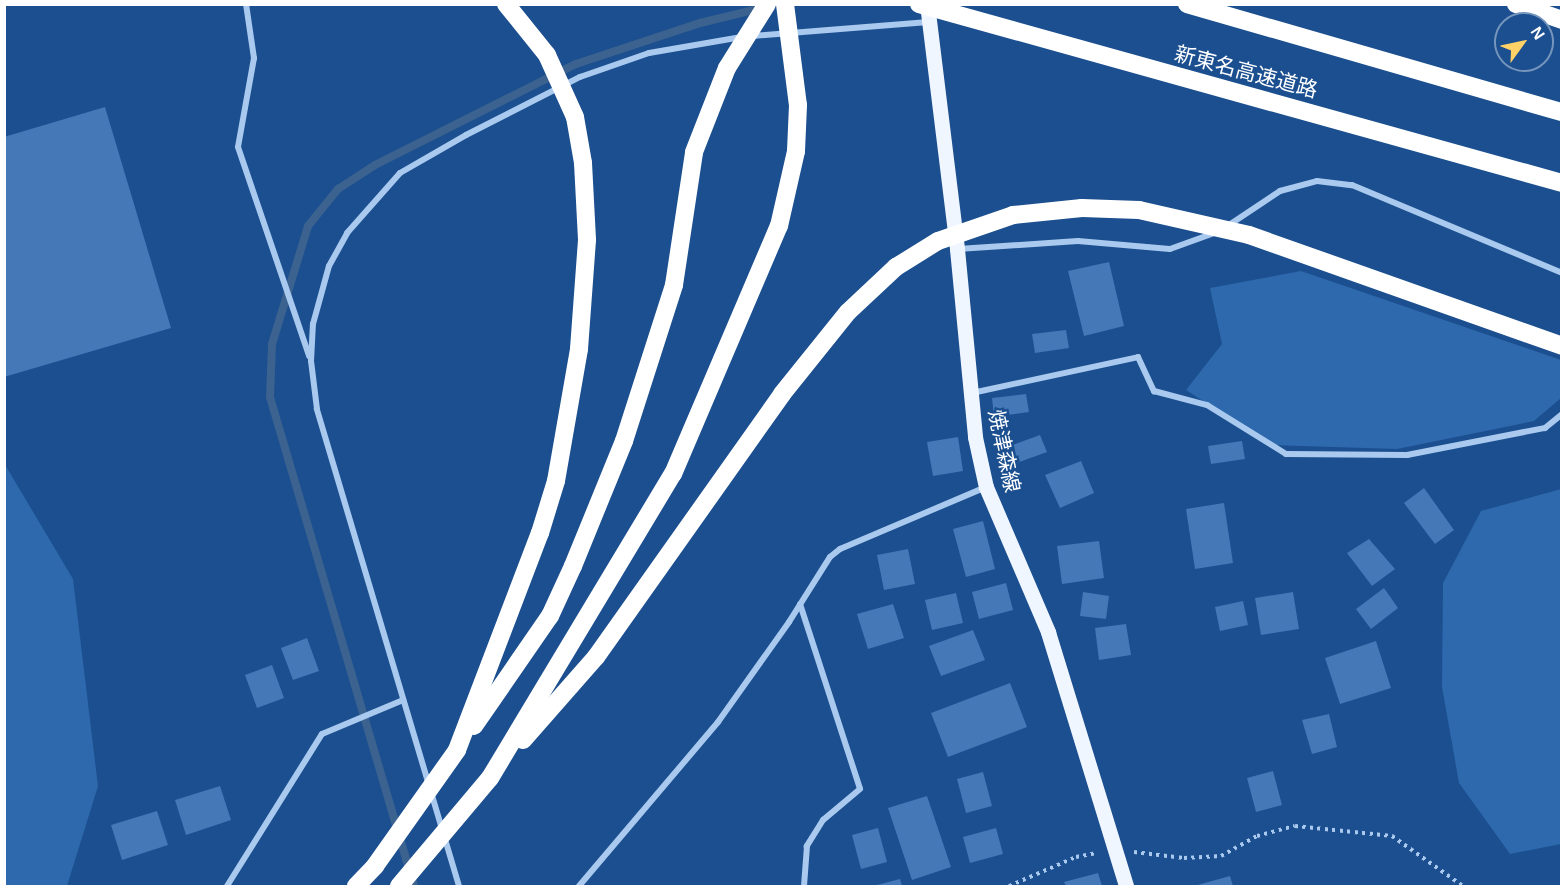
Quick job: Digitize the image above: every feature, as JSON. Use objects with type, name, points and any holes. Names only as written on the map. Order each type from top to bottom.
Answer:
[{"type":"highway","points":[[457,750],[540,533],[556,481],[579,349],[587,240],[584,172],[574,117],[547,55],[506,4]]},
{"type":"highway","points":[[356,886],[375,866],[550,616],[564,586],[624,441],[674,285],[694,152],[727,68],[767,4]]},
{"type":"highway","points":[[490,778],[674,474],[779,226],[796,151],[798,105],[785,4]]},
{"type":"highway","name":"新東名高速道路","points":[[919,4],[1562,183]]},
{"type":"highway","points":[[1187,4],[1562,111]]},
{"type":"highway","points":[[1516,4],[1562,20]]},
{"type":"highway","points":[[399,886],[596,657],[782,394],[848,312],[896,267],[949,237],[1014,215],[1082,208],[1139,210],[1249,235],[1562,346]]},
{"type":"main road","name":"焼津森線","points":[[927,4],[931,21],[957,249],[971,394],[986,487],[1048,632],[1126,886]]},
{"type":"street","points":[[246,4],[254,58],[238,147],[311,361]]},
{"type":"street","points":[[459,886],[317,409],[311,361],[312,324],[329,266],[346,233],[400,173],[466,135],[580,77],[649,53],[708,40],[931,21]]},
{"type":"street","points":[[957,249],[1078,241],[1170,249],[1211,236],[1280,191],[1317,181],[1352,185],[1562,273]]},
{"type":"street","points":[[971,394],[1138,357],[1154,391],[1207,405],[1286,454],[1407,455],[1545,428],[1562,414]]},
{"type":"street","points":[[579,886],[717,722],[800,604],[830,557],[840,549],[986,487]]},
{"type":"street","points":[[800,604],[860,789],[823,820],[807,846],[804,886]]},
{"type":"street","points":[[227,886],[322,734],[403,700]]},
{"type":"path","points":[[1009,886],[1076,857],[1115,850],[1203,857],[1221,856],[1257,836],[1295,826],[1392,836],[1462,886]]},
{"type":"shaded area","points":[[1301,271],[1561,360],[1561,398],[1534,421],[1397,449],[1271,445],[1186,390],[1222,344],[1210,288]]},
{"type":"shaded area","points":[[4,463],[73,579],[98,786],[67,886],[5,886]]},
{"type":"shaded area","points":[[1561,489],[1561,844],[1510,854],[1459,783],[1442,687],[1443,583],[1481,511]]},
{"type":"building","points":[[105,107],[171,328],[4,377],[4,137]]},
{"type":"building","points":[[1109,262],[1124,326],[1084,336],[1068,271]]},
{"type":"building","points":[[1066,330],[1069,348],[1035,353],[1032,334]]},
{"type":"building","points":[[1026,394],[1029,412],[994,417],[992,398]]},
{"type":"building","points":[[1040,435],[1047,452],[1014,464],[1007,447]]},
{"type":"building","points":[[958,437],[963,471],[933,476],[927,442]]},
{"type":"building","points":[[1242,441],[1245,459],[1211,464],[1208,446]]},
{"type":"building","points":[[1081,461],[1094,493],[1060,508],[1045,475]]},
{"type":"building","points":[[1424,488],[1454,530],[1435,544],[1404,503]]},
{"type":"building","points":[[1224,503],[1233,563],[1195,569],[1186,509]]},
{"type":"building","points":[[983,521],[995,569],[966,577],[953,529]]},
{"type":"building","points":[[1369,539],[1395,569],[1372,586],[1347,553]]},
{"type":"building","points":[[1099,541],[1104,578],[1062,584],[1057,546]]},
{"type":"building","points":[[908,549],[915,584],[884,590],[877,555]]},
{"type":"building","points":[[1006,583],[1013,610],[979,619],[972,592]]},
{"type":"building","points":[[1384,588],[1398,608],[1371,629],[1356,609]]},
{"type":"building","points":[[1083,592],[1109,596],[1106,619],[1080,616]]},
{"type":"building","points":[[1293,592],[1299,629],[1261,635],[1255,598]]},
{"type":"building","points":[[956,593],[963,623],[932,630],[925,600]]},
{"type":"building","points":[[1243,601],[1248,625],[1220,631],[1215,607]]},
{"type":"building","points":[[893,604],[904,638],[868,649],[857,614]]},
{"type":"building","points":[[1126,624],[1131,655],[1099,660],[1095,628]]},
{"type":"building","points":[[973,630],[985,660],[941,676],[929,646]]},
{"type":"building","points":[[307,638],[319,671],[293,680],[281,648]]},
{"type":"building","points":[[1376,641],[1391,688],[1340,704],[1325,658]]},
{"type":"building","points":[[272,665],[284,698],[257,708],[245,675]]},
{"type":"building","points":[[1010,683],[1027,727],[948,757],[931,713]]},
{"type":"building","points":[[1329,714],[1337,747],[1312,754],[1302,720]]},
{"type":"building","points":[[1273,771],[1282,805],[1256,812],[1247,778]]},
{"type":"building","points":[[983,772],[992,806],[966,813],[957,779]]},
{"type":"building","points":[[220,786],[231,820],[186,835],[175,800]]},
{"type":"building","points":[[927,796],[951,867],[912,880],[888,808]]},
{"type":"building","points":[[157,811],[168,845],[122,860],[111,825]]},
{"type":"building","points":[[878,828],[887,862],[861,869],[852,835]]},
{"type":"building","points":[[996,828],[1003,854],[970,863],[963,837]]},
{"type":"building","points":[[1098,873],[1102,886],[1066,886],[1064,882]]},
{"type":"building","points":[[1230,876],[1233,886],[1194,886]]},
{"type":"building","points":[[900,879],[902,886],[873,886]]},
{"type":"waterway","points":[[414,886],[270,397],[272,344],[308,226],[338,189],[375,165],[576,64],[700,23],[762,8]]}]
